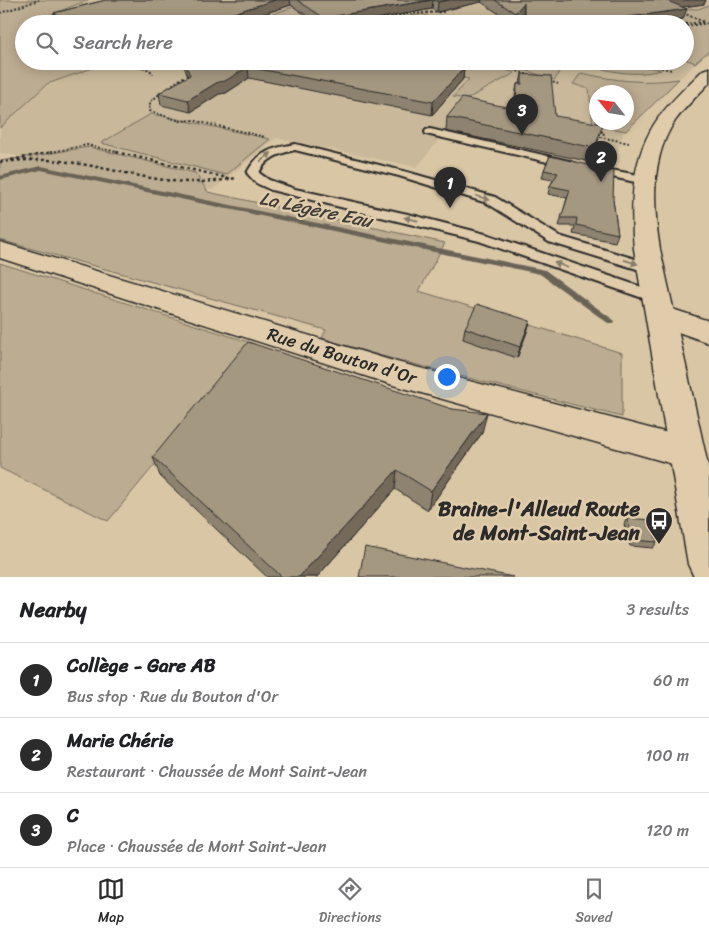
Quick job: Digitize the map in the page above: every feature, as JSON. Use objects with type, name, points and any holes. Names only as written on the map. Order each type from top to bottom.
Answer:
[{"type":"main road","points":[[709,73],[666,122],[652,147],[644,180],[644,225],[650,268],[709,564]]},
{"type":"main road","name":"Rue du Bouton d'Or","points":[[0,250],[393,373],[687,453]]},
{"type":"main road","points":[[658,307],[709,332]]},
{"type":"lane","points":[[430,132],[644,180]]},
{"type":"lane","points":[[650,268],[554,239],[491,200],[403,174],[295,147],[274,150],[257,164],[253,173],[256,179],[266,184],[292,192],[483,237],[526,251],[611,284],[658,307]]},
{"type":"path","points":[[0,13],[39,0]]},
{"type":"path","points":[[402,15],[438,13],[443,12],[440,10],[447,8]]},
{"type":"path","points":[[678,11],[687,15]]},
{"type":"path","points":[[694,18],[704,22],[694,24]]},
{"type":"path","points":[[694,24],[709,23]]},
{"type":"path","points":[[150,70],[153,74]]},
{"type":"path","points":[[515,70],[533,76]]},
{"type":"path","points":[[185,76],[150,102],[150,111],[180,121],[192,120],[277,140],[284,148]]},
{"type":"path","points":[[542,79],[558,84]]},
{"type":"path","points":[[594,130],[604,132],[603,138]]},
{"type":"path","points":[[590,135],[633,143]]},
{"type":"path","points":[[1,162],[87,145],[232,179]]},
{"type":"path","points":[[1,162],[60,161],[163,183],[217,182],[253,173]]},
{"type":"shaded area","points":[[0,0],[88,0],[50,15],[15,15],[15,70],[87,70],[47,84],[0,128]]},
{"type":"shaded area","points":[[88,0],[709,0],[709,51],[694,65],[694,15],[50,15]]},
{"type":"shaded area","points":[[709,5],[709,51],[695,63],[694,15],[646,15],[642,13],[670,8],[698,9]]},
{"type":"shaded area","points":[[295,6],[316,13],[312,15],[270,15]]},
{"type":"shaded area","points":[[87,70],[689,70],[634,122],[634,85],[589,85],[589,130],[625,130],[610,176],[442,136],[417,167],[276,138],[212,190],[0,153],[0,128],[47,84]]},
{"type":"shaded area","points":[[425,70],[506,70],[515,73],[467,99],[453,97],[469,79]]},
{"type":"shaded area","points":[[524,70],[560,70],[555,80]]},
{"type":"shaded area","points":[[609,70],[661,70],[642,73],[623,73]]},
{"type":"shaded area","points":[[581,73],[630,81],[679,79],[634,123],[634,85],[589,85],[589,89],[573,84]]},
{"type":"shaded area","points":[[151,114],[270,139],[226,175],[101,143]]},
{"type":"shaded area","points":[[89,147],[195,173],[208,192],[445,243],[419,291],[622,353],[622,417],[378,355],[322,338],[326,330],[0,240],[0,161]]},
{"type":"shaded area","points":[[0,263],[255,344],[108,521],[0,468]]},
{"type":"building","points":[[106,0],[275,0],[228,15],[58,15],[54,13]]},
{"type":"building","points":[[297,0],[431,0],[342,15],[320,15]]},
{"type":"building","points":[[433,0],[449,0],[438,2]]},
{"type":"building","points":[[495,0],[665,0],[687,9],[643,15],[526,15],[524,14],[524,3],[515,13]]},
{"type":"building","points":[[188,70],[243,70],[188,100],[159,93],[190,75]]},
{"type":"building","points":[[264,70],[462,70],[433,102]]},
{"type":"building","points":[[522,74],[551,76],[555,116],[589,122],[589,130],[601,130],[595,148],[447,117],[462,98],[516,109],[517,84],[522,84]]},
{"type":"building","points":[[550,156],[614,171],[613,200],[618,234],[576,225],[577,218],[561,218],[570,190],[550,186],[558,173],[544,170]]},
{"type":"building","points":[[477,304],[530,321],[520,347],[465,328]]},
{"type":"building","points":[[248,342],[452,409],[487,413],[431,491],[397,470],[299,577],[282,577],[153,457]]},
{"type":"building","points":[[627,518],[651,520],[657,542],[633,540]]},
{"type":"building","points":[[365,547],[513,577],[359,577]]},
{"type":"waterway","name":"La Légère Eau","points":[[0,178],[41,168],[542,272],[611,321]]},
{"type":"place","name":"C","points":[[522,135]]},
{"type":"place","name":"Marie Chérie","points":[[601,182]]},
{"type":"place","name":"Collège - Gare AB","points":[[450,208]]},
{"type":"place","name":"Braine-l'Alleud Route de Mont-Saint-Jean","points":[[659,545]]}]
